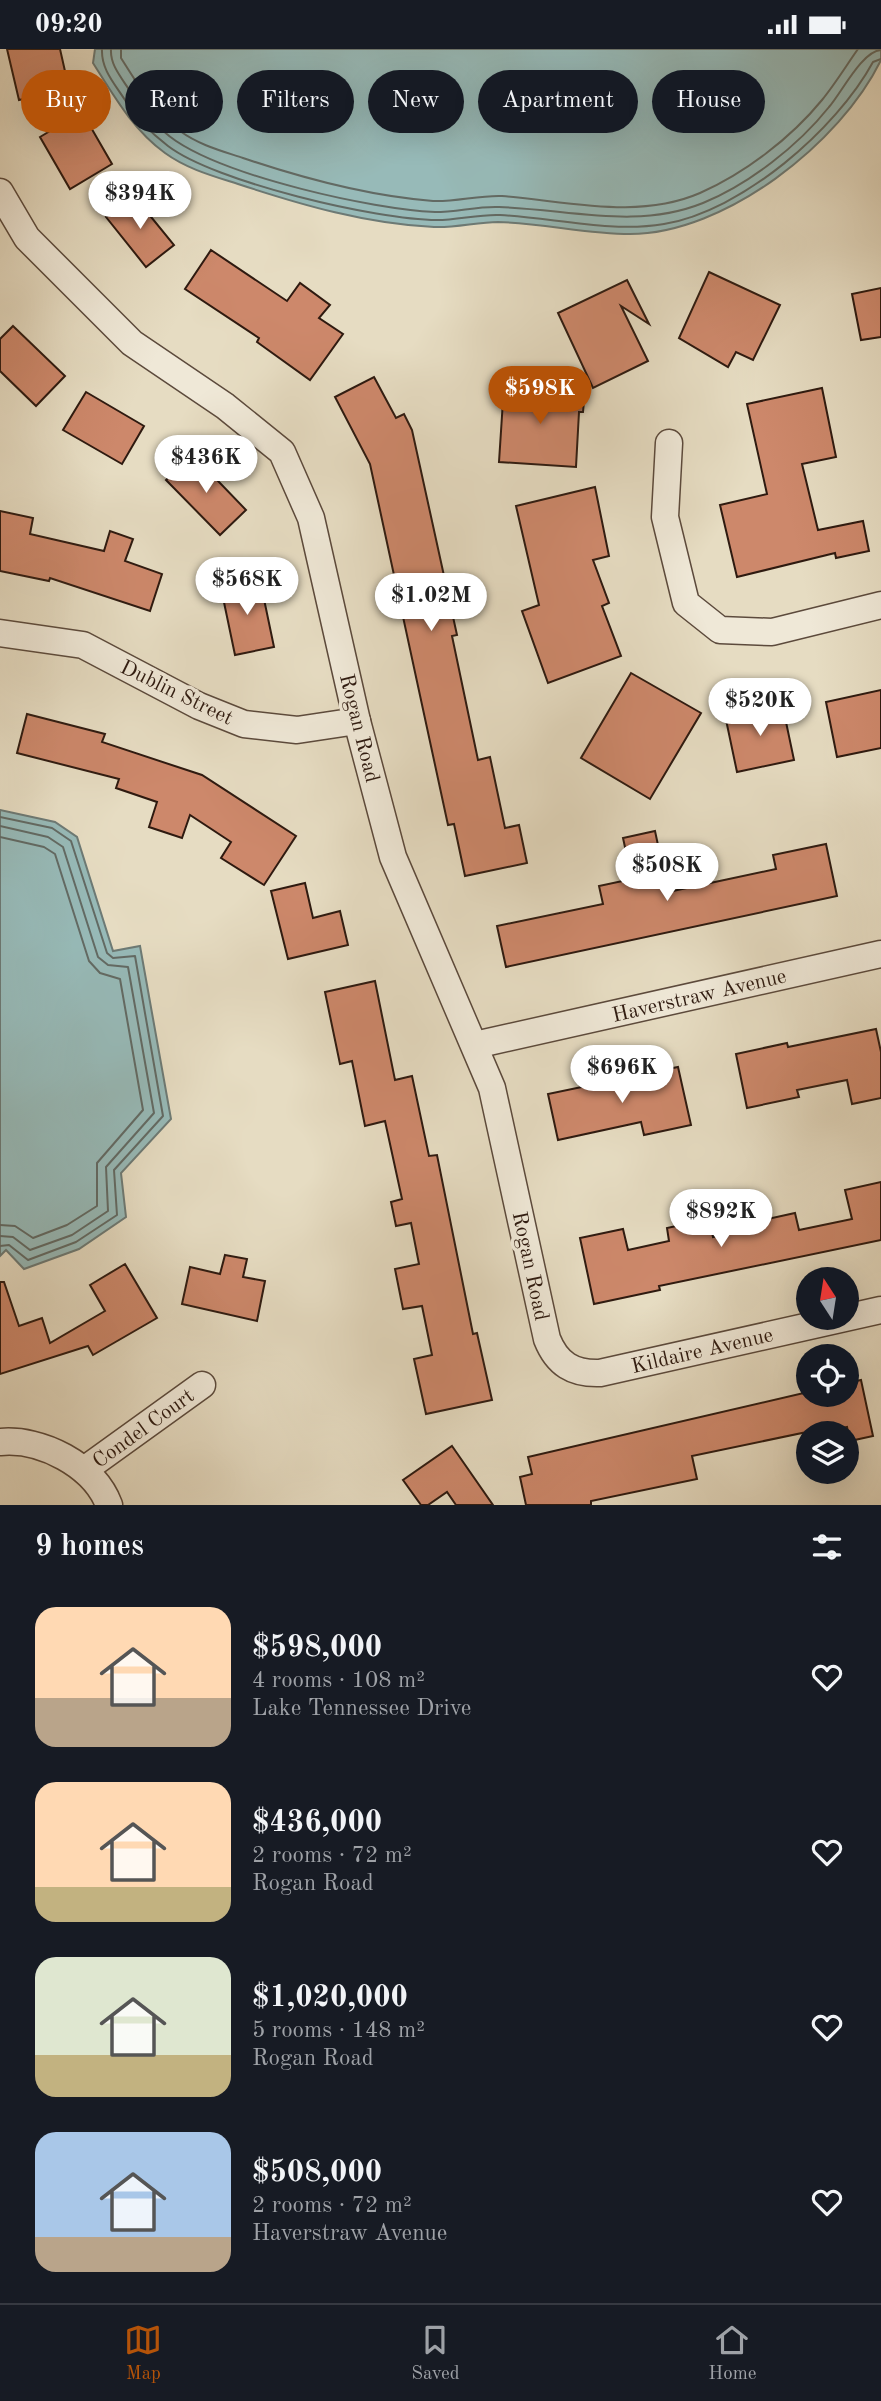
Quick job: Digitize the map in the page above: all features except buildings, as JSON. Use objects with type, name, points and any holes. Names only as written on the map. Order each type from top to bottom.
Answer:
[{"type":"street","name":"Rogan Road","points":[[0,192],[27,238],[132,343],[225,406],[282,452],[311,518],[357,721],[393,857],[492,1088],[547,1339],[554,1355],[566,1366]]},
{"type":"street","points":[[669,443],[666,517],[686,603],[720,630],[772,632],[881,605]]},
{"type":"street","name":"Dublin Street","points":[[0,633],[32,635],[83,645],[199,706],[244,724],[297,730],[357,721]]},
{"type":"street","name":"Haverstraw Avenue","points":[[475,1045],[881,954]]},
{"type":"street","name":"Kildaire Avenue","points":[[566,1366],[581,1374],[600,1373],[881,1310]]},
{"type":"street","name":"Condel Court","points":[[84,1470],[202,1385]]},
{"type":"street","points":[[0,1441],[42,1447],[84,1470],[105,1495],[109,1505]]},
{"type":"water","points":[[95,49],[881,49],[881,60],[863,91],[838,122],[809,152],[776,178],[741,201],[704,218],[666,230],[630,234],[490,222],[442,227],[409,225],[359,218],[262,192],[191,168],[173,159],[142,133],[223,133],[223,70],[125,70],[125,112],[111,91],[111,70],[98,70],[93,63]]},
{"type":"water","points":[[0,810],[55,822],[77,837],[113,951],[140,946],[171,1119],[121,1173],[126,1217],[79,1249],[24,1269],[6,1250],[0,1256]]}]
